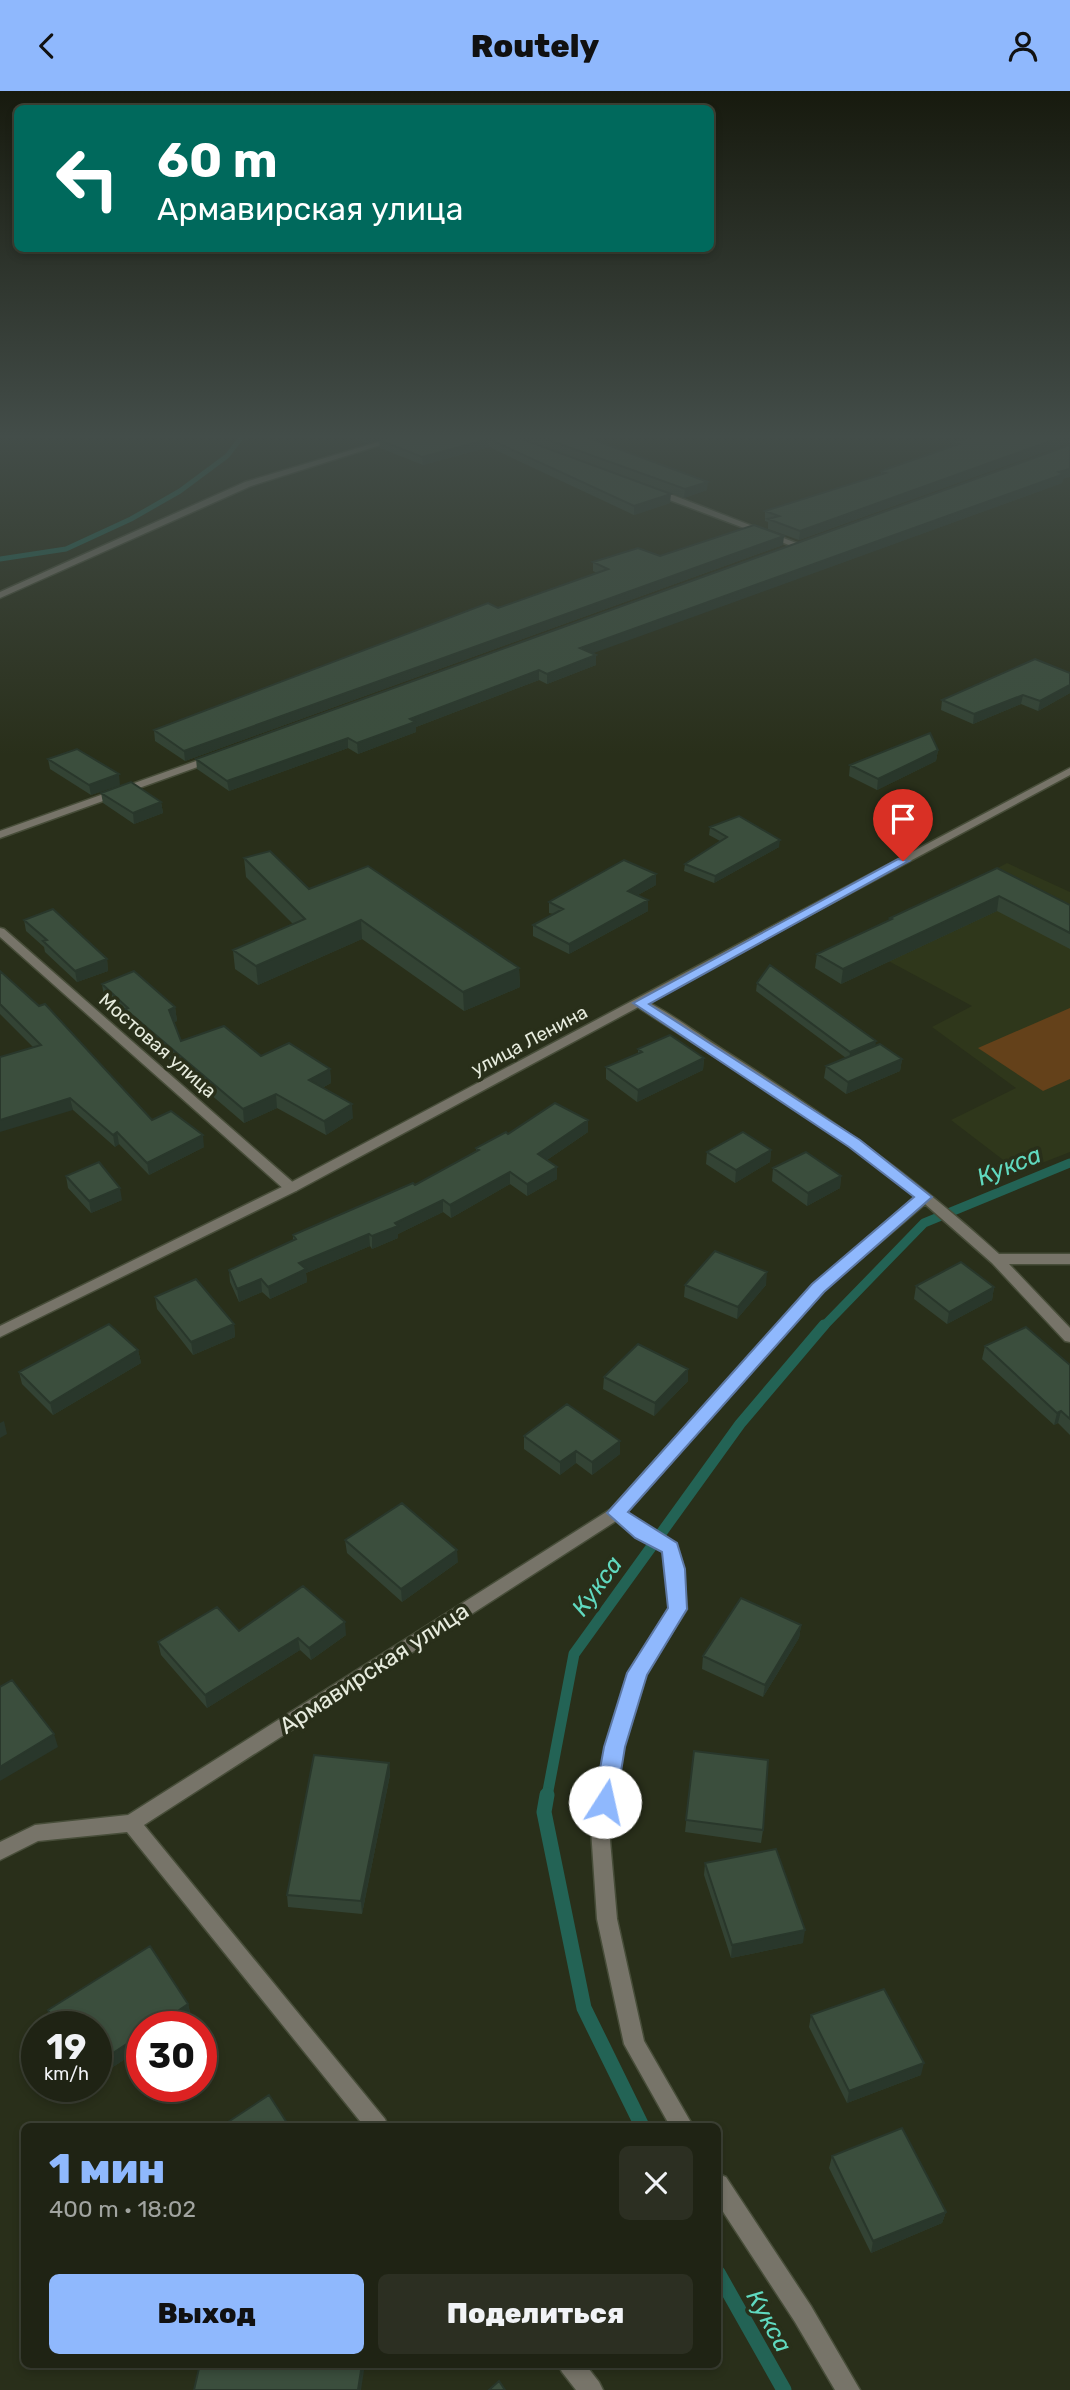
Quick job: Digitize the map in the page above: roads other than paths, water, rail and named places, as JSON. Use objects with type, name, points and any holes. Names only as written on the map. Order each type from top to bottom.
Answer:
[{"type":"street","points":[[0,595],[120,541]]},
{"type":"street","points":[[787,541],[800,546]]},
{"type":"street","points":[[787,551],[812,541]]},
{"type":"street","points":[[0,835],[223,754]]},
{"type":"street","name":"улица Ленина","points":[[0,1332],[291,1188],[1070,771]]},
{"type":"street","name":"Мостовая улица","points":[[0,931],[291,1188]]},
{"type":"street","points":[[640,1003],[855,1143],[929,1201],[996,1259],[1070,1337]]},
{"type":"street","name":"Армавирская улица","points":[[0,1852],[34,1833],[131,1823],[617,1513],[818,1288],[929,1201]]},
{"type":"street","points":[[996,1259],[1070,1259]]},
{"type":"street","points":[[617,1513],[642,1533],[670,1548],[676,1569],[678,1609],[637,1673],[615,1747],[600,1829],[607,1919],[634,2044],[680,2123]]},
{"type":"street","points":[[131,1823],[375,2123]]},
{"type":"street","points":[[721,2190],[803,2314],[848,2390]]},
{"type":"street","points":[[573,2368],[591,2390]]},
{"type":"waterway","name":"Кукса","points":[[0,559],[66,549],[83,541]]},
{"type":"waterway","name":"Кукса","points":[[823,1327],[924,1223],[1070,1163]]},
{"type":"waterway","name":"Кукса","points":[[547,1796],[574,1654],[740,1424],[824,1325]]},
{"type":"waterway","name":"Кукса","points":[[547,1795],[544,1812],[584,2008],[641,2123]]},
{"type":"waterway","name":"Кукса","points":[[721,2278],[784,2390]]}]
